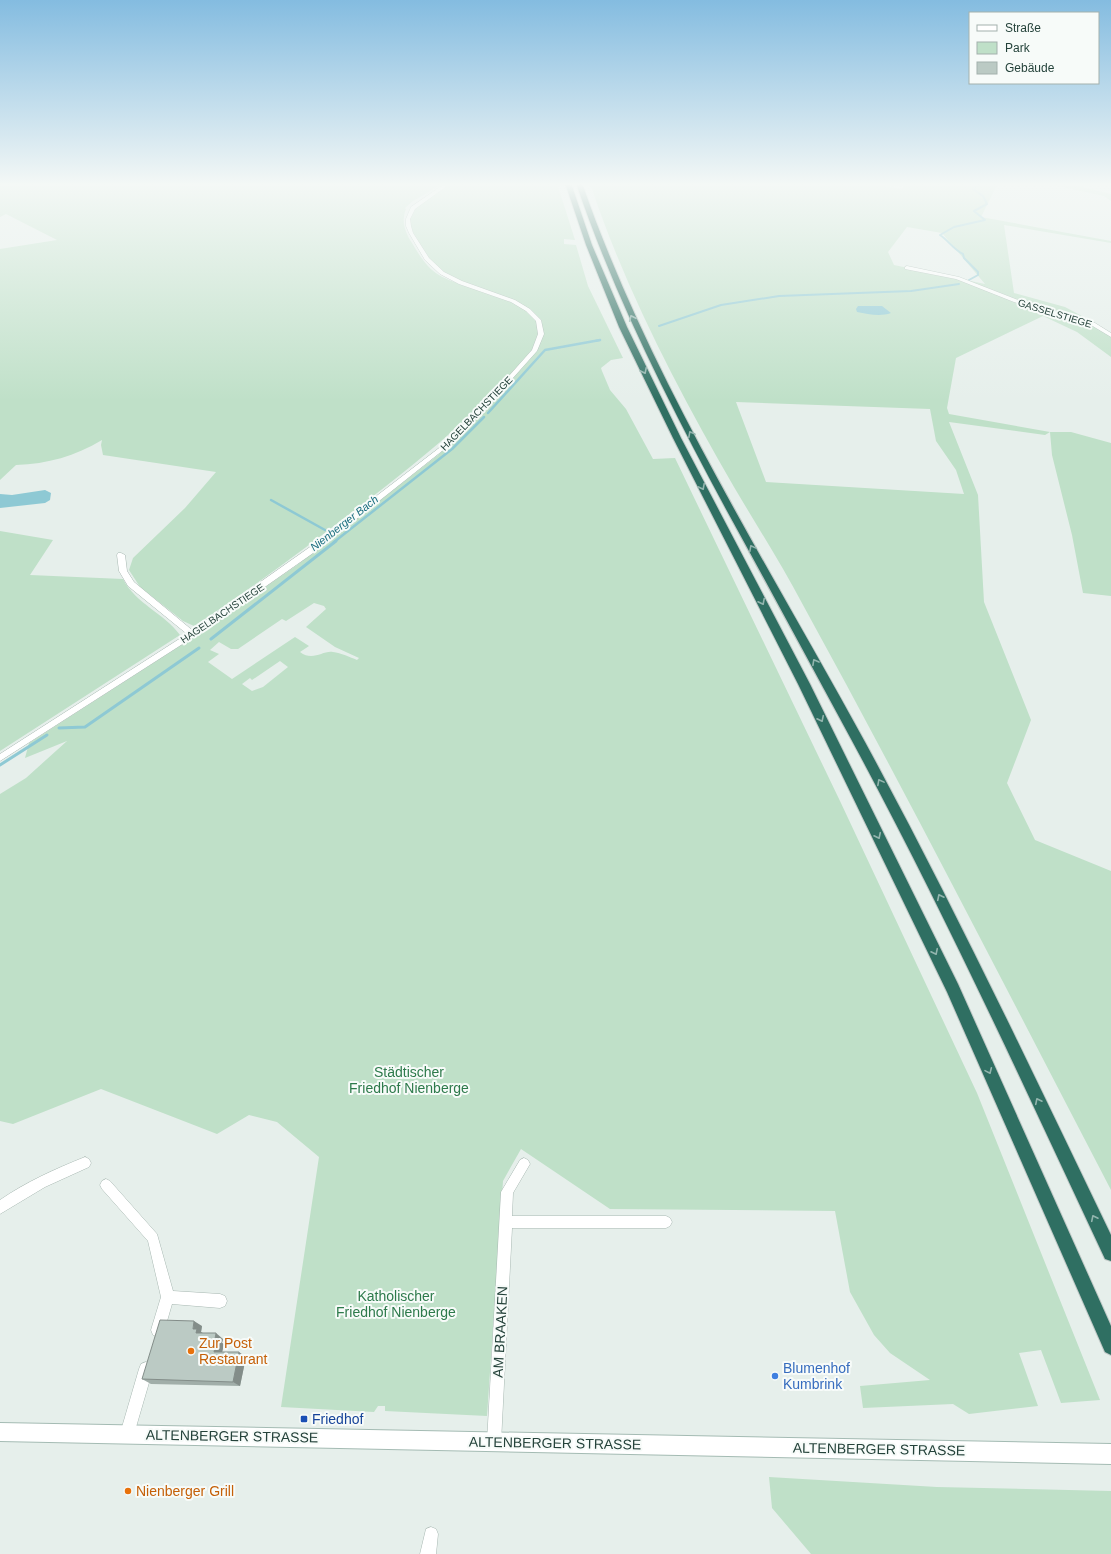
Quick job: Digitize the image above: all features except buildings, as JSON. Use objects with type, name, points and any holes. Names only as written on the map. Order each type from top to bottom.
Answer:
[{"type":"highway","points":[[594,256],[643,369],[804,684],[952,989],[1111,1346]]},
{"type":"highway","points":[[606,256],[637,327],[686,425],[911,840],[982,982],[1111,1253]]},
{"type":"main road","name":"ALTENBERGER STRASSE","points":[[0,1432],[1111,1454]]},
{"type":"street","name":"HAGELBACHSTIEGE","points":[[0,758],[192,634],[313,549],[445,446],[478,414],[539,344],[541,336],[540,324],[528,309],[515,302],[447,277],[435,269],[426,256]]},
{"type":"street","name":"GASSELSTIEGE","points":[[907,268],[957,278],[1016,301],[1093,324],[1111,335]]},
{"type":"street","points":[[121,556],[123,571],[131,584],[192,634]]},
{"type":"street","points":[[0,1208],[15,1196],[50,1176],[85,1163]]},
{"type":"street","name":"AM BRAAKEN","points":[[494,1442],[507,1192],[524,1164]]},
{"type":"street","points":[[106,1185],[153,1238],[168,1297],[154,1342]]},
{"type":"street","points":[[506,1222],[666,1222]]},
{"type":"street","points":[[168,1297],[220,1301]]},
{"type":"street","points":[[127,1434],[150,1357]]},
{"type":"street","points":[[428,1554],[431,1534]]},
{"type":"green space","points":[[0,256],[419,256],[427,265],[439,275],[511,302],[524,309],[534,318],[539,328],[538,341],[522,364],[454,430],[381,490],[289,560],[194,626],[183,621],[140,587],[129,570],[133,558],[185,508],[216,472],[103,455],[101,445],[102,440],[82,451],[61,458],[39,463],[16,465],[0,480]]},
{"type":"green space","points":[[426,256],[579,256],[588,286],[623,358],[611,360],[601,368],[610,390],[626,409],[653,459],[675,458],[840,801],[977,1093],[1100,1400],[1061,1403],[1041,1350],[1019,1353],[1038,1406],[969,1414],[953,1404],[863,1408],[860,1386],[930,1380],[890,1353],[874,1335],[850,1292],[835,1211],[610,1209],[521,1149],[503,1181],[487,1416],[385,1411],[385,1406],[378,1406],[374,1412],[281,1407],[319,1157],[277,1122],[249,1115],[217,1134],[101,1089],[13,1124],[0,1121],[0,794],[26,778],[67,741],[25,758],[29,743],[189,640],[297,565],[438,455],[480,415],[539,344],[540,324],[521,304],[472,287],[435,269]],"holes":[[[314,603],[324,606],[326,609],[306,627],[335,647],[359,658],[357,660],[333,652],[314,656],[305,655],[300,652],[309,646],[295,637],[232,679],[208,662],[219,654],[210,650],[219,642],[231,649],[238,649],[282,619],[286,621]],[[280,661],[288,667],[263,687],[252,691],[242,684],[250,678],[252,680]]]},
{"type":"green space","points":[[617,256],[890,256],[894,265],[985,284],[961,256],[1008,256],[1014,293],[1065,307],[1093,322],[1088,323],[1111,336],[1111,357],[1077,332],[1043,316],[956,358],[947,408],[949,414],[1050,432],[1045,435],[949,422],[978,495],[984,602],[1031,720],[1007,783],[1035,840],[1111,871],[1111,1190],[882,750],[787,575],[734,487],[673,376]],"holes":[[[736,402],[930,409],[936,441],[956,470],[964,494],[766,482]]]},
{"type":"green space","points":[[1050,432],[1071,432],[1111,443],[1111,596],[1083,593],[1072,535],[1052,455]]},
{"type":"green space","points":[[0,531],[53,540],[30,575],[123,579],[135,595],[166,620],[180,635],[0,751]]},
{"type":"green space","points":[[769,1477],[937,1487],[1111,1491],[1111,1554],[811,1554],[772,1508]]},
{"type":"water","points":[[858,306],[882,306],[891,313],[878,315],[857,312],[856,309]]},
{"type":"water","points":[[45,490],[51,493],[50,500],[45,503],[0,508],[0,494],[12,495]]},
{"type":"waterway","name":"Nienberger Bach","points":[[963,256],[978,272],[978,275],[969,280]]},
{"type":"waterway","name":"Nienberger Bach","points":[[659,326],[721,305],[779,296],[911,291],[959,284]]},
{"type":"waterway","name":"Nienberger Bach","points":[[488,413],[545,350],[600,340],[595,341]]},
{"type":"waterway","name":"Nienberger Bach","points":[[334,542],[452,449],[484,417]]},
{"type":"waterway","points":[[271,500],[325,530]]},
{"type":"waterway","name":"Nienberger Bach","points":[[211,639],[336,541]]},
{"type":"waterway","name":"Nienberger Bach","points":[[59,728],[85,727],[199,648]]},
{"type":"waterway","name":"Nienberger Bach","points":[[0,765],[47,735]]},
{"type":"place","name":"Zur Post Restaurant","points":[[191,1351]]},
{"type":"place","name":"Blumenhof Kumbrink","points":[[775,1376]]},
{"type":"place","name":"Friedhof","points":[[304,1419]]},
{"type":"place","name":"Nienberger Grill","points":[[128,1491]]},
{"type":"park label","name":"Städtischer Friedhof Nienberge","points":[[409,1080]]},
{"type":"park label","name":"Katholischer Friedhof Nienberge","points":[[396,1304]]}]
